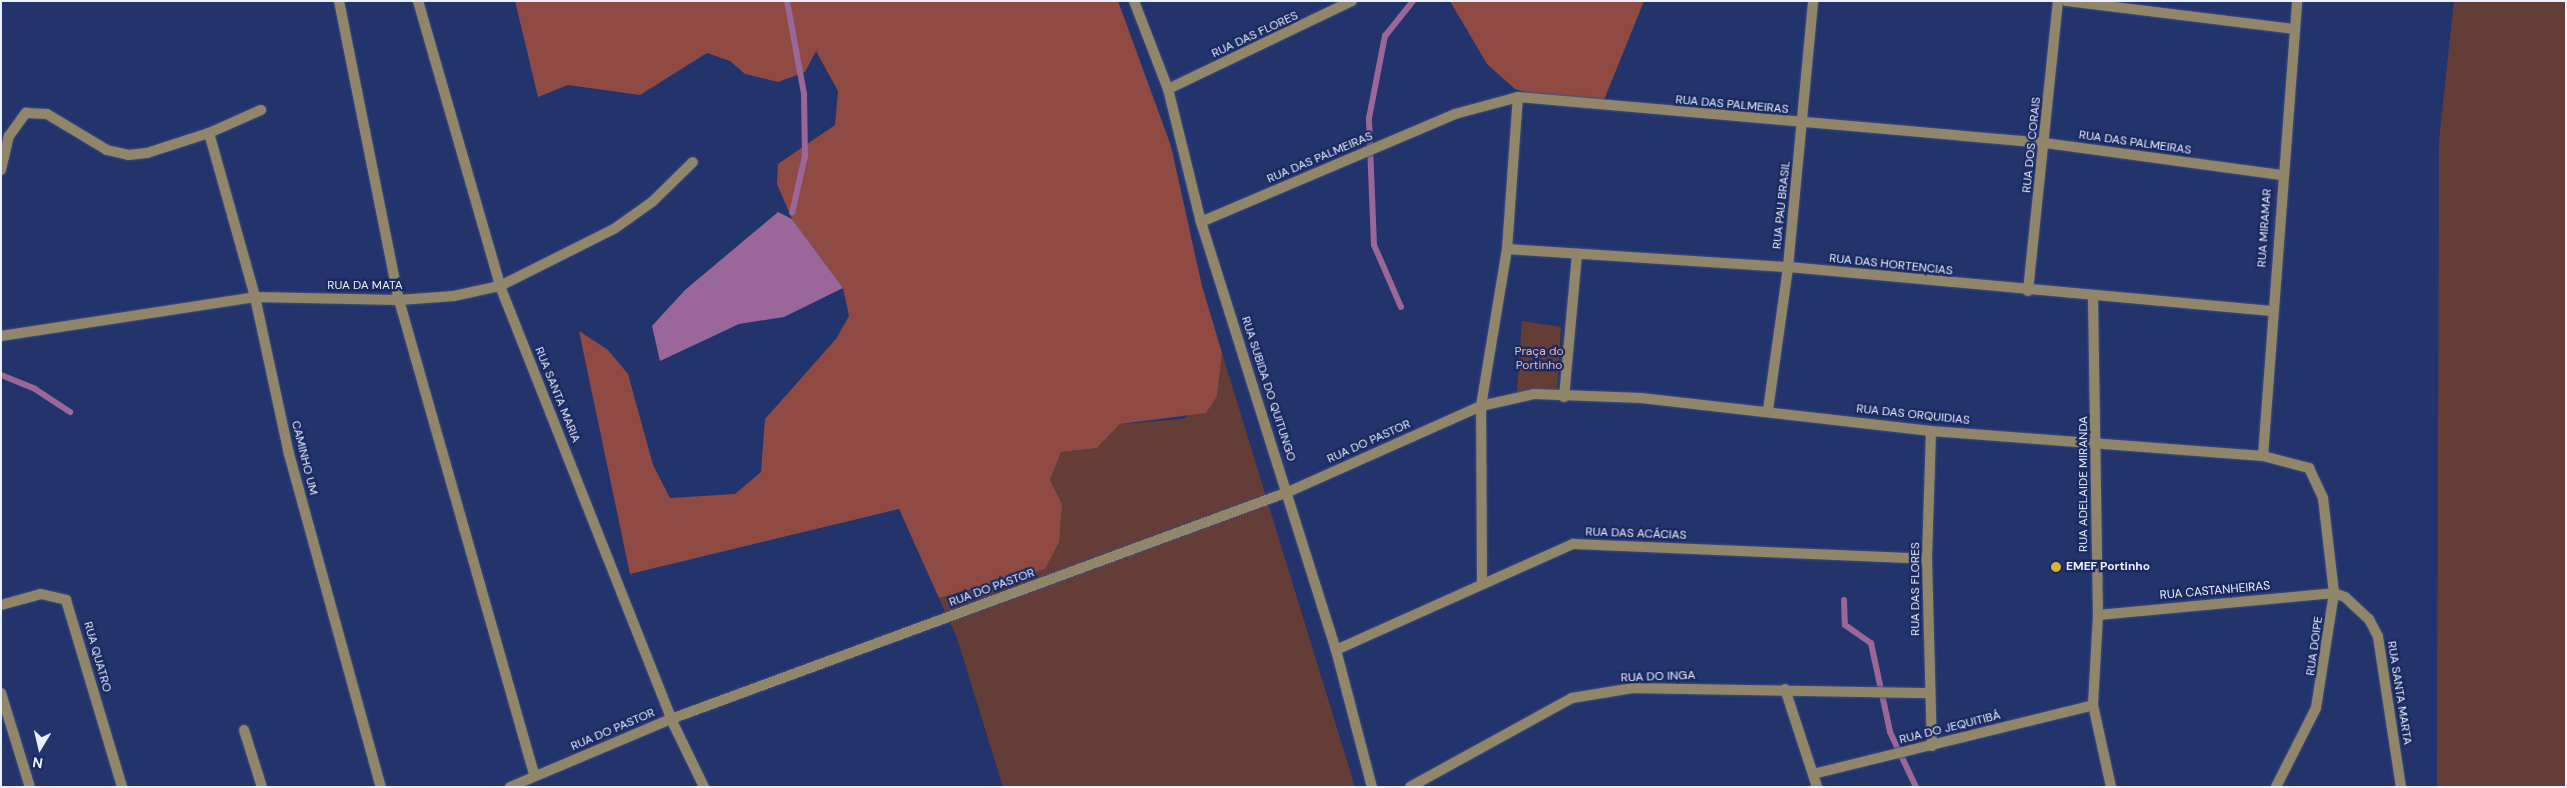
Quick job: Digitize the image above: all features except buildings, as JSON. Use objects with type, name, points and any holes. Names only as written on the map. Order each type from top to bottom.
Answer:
[{"type":"street","points":[[339,1],[399,300],[535,776]]},
{"type":"street","name":"RUA SANTA MARIA","points":[[418,1],[500,286],[671,719],[704,787]]},
{"type":"street","name":"RUA SUBIDA DO QUITUNGO","points":[[1134,1],[1168,89],[1201,222],[1288,492],[1336,650],[1372,787]]},
{"type":"street","name":"RUA DAS FLORES","points":[[1168,89],[1352,1]]},
{"type":"street","name":"RUA PAU BRASIL","points":[[1768,410],[1788,267],[1804,124],[1813,1]]},
{"type":"street","name":"RUA DOS CORAIS","points":[[2028,291],[2046,143],[2058,1]]},
{"type":"street","points":[[2066,1],[2294,29]]},
{"type":"street","name":"RUA MIRAMAR","points":[[2262,456],[2282,174],[2297,1]]},
{"type":"street","points":[[1482,582],[1481,406],[1507,250],[1518,97]]},
{"type":"street","name":"RUA DAS PALMEIRAS","points":[[1201,222],[1455,114],[1518,97],[1804,124],[2046,143],[2282,174]]},
{"type":"street","points":[[1,170],[9,136],[21,118],[33,112],[47,114],[107,150],[128,155],[147,154],[209,133],[261,110]]},
{"type":"street","name":"CAMINHO UM","points":[[209,133],[255,297],[290,454],[381,787]]},
{"type":"street","name":"RUA DA MATA","points":[[1,336],[255,297],[399,300],[454,296],[500,286],[614,229],[652,202],[693,162]]},
{"type":"street","name":"RUA DAS HORTENCIAS","points":[[1507,250],[1788,267],[2093,298],[2272,311]]},
{"type":"street","points":[[1564,397],[1577,254]]},
{"type":"street","name":"RUA ADELAIDE MIRANDA","points":[[2093,298],[2097,443],[2098,614],[2093,705],[2111,787]]},
{"type":"street","name":"RUA DAS ORQUIDIAS","points":[[1481,406],[1511,397],[1641,398],[1768,410],[1931,431],[2262,456],[2309,468],[2323,498]]},
{"type":"street","name":"RUA DO PASTOR","points":[[510,787],[671,719],[1288,492],[1481,406]]},
{"type":"street","name":"RUA DAS FLORES","points":[[1931,431],[1927,559],[1932,746]]},
{"type":"street","name":"RUA DOIPE","points":[[2276,787],[2316,708],[2334,593],[2323,498]]},
{"type":"street","name":"RUA DAS ACÁCIAS","points":[[1336,650],[1482,582],[1573,544],[1927,559]]},
{"type":"street","name":"RUA CASTANHEIRAS","points":[[2098,614],[2334,593]]},
{"type":"street","name":"RUA SANTA MARTA","points":[[2334,593],[2353,603],[2378,637],[2401,787]]},
{"type":"street","name":"RUA QUATRO","points":[[1,605],[41,594],[66,600],[122,787]]},
{"type":"street","name":"RUA DO INGA","points":[[1410,787],[1572,698],[1633,688],[1785,689],[1930,693]]},
{"type":"street","points":[[1785,689],[1816,787]]},
{"type":"street","points":[[1,693],[30,787]]},
{"type":"street","name":"RUA DO JEQUITIBÁ","points":[[1813,774],[2093,705]]},
{"type":"street","points":[[244,730],[262,787]]},
{"type":"green space","points":[[2454,1],[2566,1],[2566,787],[2437,787],[2439,140]]},
{"type":"green space","name":"Praça do Portinho","points":[[1522,321],[1561,327],[1557,394],[1517,392]]},
{"type":"green space","points":[[1222,353],[1355,787],[1003,787],[957,638],[939,598],[1045,569],[1062,504],[1050,480],[1061,452],[1097,448],[1120,424],[1183,419],[1217,396]]},
{"type":"shaded area","points":[[515,1],[1118,1],[1171,146],[1202,286],[1222,353],[1217,396],[1206,413],[1120,424],[1097,448],[1061,452],[1050,480],[1062,504],[1059,542],[1045,569],[939,598],[899,509],[630,574],[579,331],[608,350],[628,374],[653,465],[670,498],[735,494],[761,472],[765,419],[836,339],[849,316],[843,288],[792,219],[777,184],[778,164],[835,125],[838,91],[816,51],[805,72],[778,82],[745,74],[730,61],[707,53],[640,95],[568,85],[538,97]]},
{"type":"shaded area","points":[[1450,1],[1644,1],[1602,105],[1587,103],[1586,109],[1515,89],[1487,64]]},
{"type":"shaded area","points":[[778,212],[792,219],[843,288],[784,317],[739,324],[660,361],[652,326],[685,290]]},
{"type":"waterway","points":[[787,1],[804,94],[805,156],[792,213]]},
{"type":"waterway","points":[[1401,307],[1374,245],[1369,118],[1385,36],[1413,1]]},
{"type":"waterway","points":[[1,375],[35,389],[70,412]]},
{"type":"waterway","points":[[1844,600],[1845,625],[1871,643],[1890,732],[1916,787]]},
{"type":"place","name":"EMEF Portinho","points":[[2056,567]]}]
